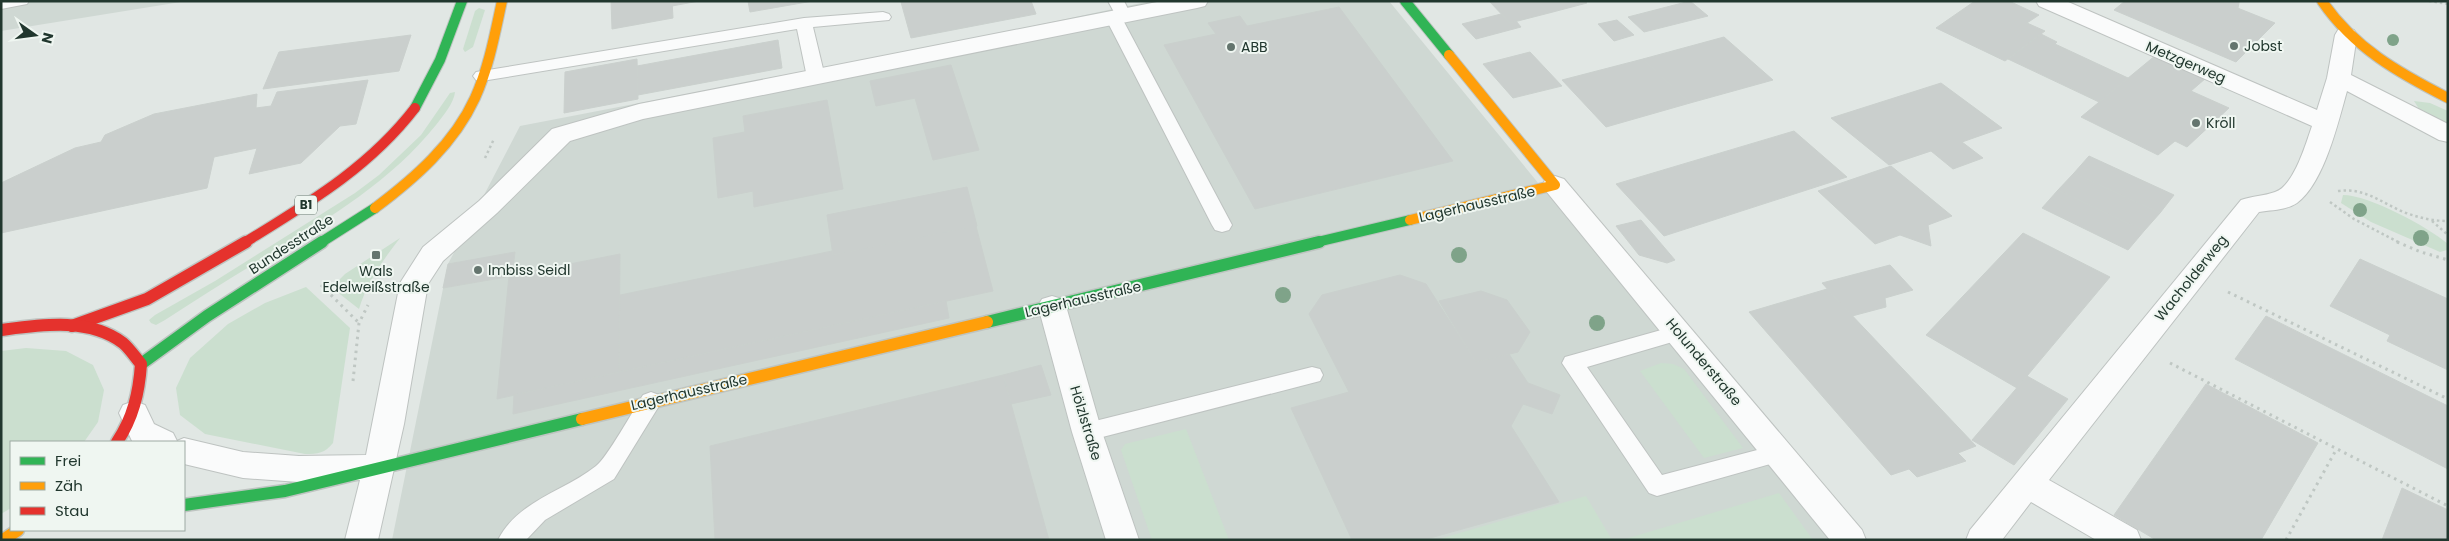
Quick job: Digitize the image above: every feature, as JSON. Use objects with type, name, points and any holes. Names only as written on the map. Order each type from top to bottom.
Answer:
[{"type":"street","name":"Bundesstraße","points":[[72,326],[146,300],[190,276],[345,180],[379,151],[410,116],[425,93],[439,64],[462,1]]},
{"type":"street","name":"Bundesstraße","points":[[1,330],[36,325],[72,326],[89,329],[121,342],[141,364],[180,334],[369,212],[409,181],[441,150],[469,110],[482,76],[502,1]]},
{"type":"street","points":[[361,540],[379,467],[414,283],[433,254],[488,207],[561,135],[639,112],[816,77],[1118,12],[1197,1]]},
{"type":"street","name":"Lagerhausstraße","points":[[185,504],[284,491],[651,401],[1555,185],[1405,1]]},
{"type":"street","name":"Metzgerweg","points":[[2047,1],[2325,122]]},
{"type":"street","points":[[2322,1],[2326,10],[2346,35],[2379,60],[2448,98]]},
{"type":"street","points":[[2296,191],[2320,142],[2339,78],[2346,35]]},
{"type":"street","points":[[2339,78],[2417,116],[2448,134]]},
{"type":"street","name":"Holunderstraße","points":[[1555,185],[1780,453],[1850,540]]},
{"type":"street","name":"Wacholderweg","points":[[1982,540],[2136,345],[2250,206],[2286,198],[2296,191]]},
{"type":"street","name":"Hölzlstraße","points":[[1052,306],[1087,432],[1123,540]]},
{"type":"street","points":[[118,441],[134,413],[140,391],[141,364]]},
{"type":"street","points":[[134,413],[143,432],[160,441]]},
{"type":"street","name":"Lagerhausstraße","points":[[185,451],[243,465],[299,469],[379,467]]},
{"type":"street","points":[[2028,484],[2125,540]]},
{"type":"street","points":[[3,540],[16,531]]},
{"type":"lane","points":[[1,4],[21,1]]},
{"type":"lane","points":[[1118,12],[1222,225]]},
{"type":"lane","points":[[482,76],[804,24],[883,17]]},
{"type":"lane","points":[[804,24],[816,77]]},
{"type":"lane","points":[[1679,333],[1573,363],[1658,486],[1780,453]]},
{"type":"lane","points":[[1087,432],[1312,374]]},
{"type":"lane","points":[[510,540],[537,513],[606,472],[651,401]]},
{"type":"path","points":[[2429,1],[2448,4]]},
{"type":"path","points":[[2296,191],[2325,194],[2340,190],[2357,190],[2405,212],[2431,221],[2448,221]]},
{"type":"path","points":[[2325,194],[2331,203],[2353,218],[2427,255],[2448,260]]},
{"type":"path","points":[[2431,221],[2448,235]]},
{"type":"path","points":[[2194,275],[2448,399]]},
{"type":"path","points":[[328,281],[320,286],[359,323]]},
{"type":"path","points":[[2136,345],[2336,450],[2448,506]]},
{"type":"path","points":[[2286,540],[2336,450]]},
{"type":"shaded area","points":[[1,1],[187,1],[1,31]]},
{"type":"shaded area","points":[[1151,1],[1389,1],[1831,540],[392,540],[448,264],[520,126],[966,40]]},
{"type":"green space","points":[[479,8],[485,10],[473,47],[465,52],[463,49],[475,11]]},
{"type":"green space","points":[[455,92],[453,101],[448,109],[419,145],[360,196],[316,226],[165,320],[156,325],[151,323],[149,320],[155,315],[215,281],[355,193],[379,175],[421,135],[450,93]]},
{"type":"green space","points":[[2414,101],[2430,103],[2448,111],[2448,126],[2423,115]]},
{"type":"green space","points":[[2343,195],[2368,200],[2398,213],[2439,237],[2448,244],[2447,250],[2440,252],[2371,222],[2341,203]]},
{"type":"green space","points":[[400,238],[371,280],[359,309],[336,291],[335,284],[345,274]]},
{"type":"green space","points":[[306,287],[350,328],[333,443],[321,452],[305,454],[205,434],[180,415],[176,388],[190,358],[228,324],[265,303]]},
{"type":"green space","points":[[26,348],[66,351],[93,365],[104,390],[98,422],[85,441],[10,441],[10,509],[1,514],[1,351]]},
{"type":"green space","points":[[1661,363],[1673,364],[1684,369],[1743,448],[1704,458],[1640,371]]},
{"type":"green space","points":[[1186,429],[1229,540],[1152,540],[1121,450],[1125,444]]},
{"type":"green space","points":[[1779,493],[1813,540],[1622,540]]},
{"type":"green space","points":[[1586,496],[1612,540],[1436,540]]},
{"type":"building","points":[[611,1],[672,1],[673,18],[612,29]]},
{"type":"building","points":[[672,1],[699,1],[672,6]]},
{"type":"building","points":[[748,1],[813,1],[750,12]]},
{"type":"building","points":[[1031,1],[1036,14],[911,38],[901,2]]},
{"type":"building","points":[[1489,1],[1537,1],[1549,13],[1510,23]]},
{"type":"building","points":[[1537,1],[1585,1],[1587,3],[1549,13]]},
{"type":"building","points":[[1690,1],[1708,16],[1644,32],[1628,17]]},
{"type":"building","points":[[1975,1],[2009,1],[2039,15],[2027,23],[2045,31],[2005,61],[1936,28]]},
{"type":"building","points":[[2125,1],[2220,1],[2275,23],[2236,62],[2114,10]]},
{"type":"building","points":[[2220,1],[2239,1],[2238,8]]},
{"type":"building","points":[[1339,7],[1453,161],[1255,209],[1164,45],[1216,34],[1208,23],[1240,16],[1247,26]]},
{"type":"building","points":[[1501,14],[1510,23],[1516,21],[1521,27],[1476,39],[1462,24]]},
{"type":"building","points":[[1617,20],[1634,35],[1614,41],[1598,24]]},
{"type":"building","points":[[2041,34],[2057,42],[2055,44],[2128,78],[2099,102],[2008,59]]},
{"type":"building","points":[[411,35],[399,71],[263,89],[279,52]]},
{"type":"building","points":[[1724,37],[1773,80],[1690,103],[1643,59]]},
{"type":"building","points":[[778,40],[782,68],[638,95],[637,66]]},
{"type":"building","points":[[1530,52],[1562,86],[1513,98],[1483,64]]},
{"type":"building","points":[[2156,55],[2206,78],[2191,91],[2229,108],[2187,147],[2175,141],[2158,155],[2081,117]]},
{"type":"building","points":[[637,59],[638,99],[564,113],[565,72]]},
{"type":"building","points":[[1643,59],[1690,103],[1606,127],[1562,80]]},
{"type":"building","points":[[951,65],[979,150],[933,160],[915,98],[876,106],[870,81]]},
{"type":"building","points":[[368,80],[356,124],[340,126],[301,163],[249,174],[257,148],[214,157],[207,188],[1,233],[1,183],[75,148],[101,142],[105,135],[154,114],[257,94],[256,108],[271,106],[277,92]]},
{"type":"building","points":[[1941,83],[2002,128],[1962,142],[1983,158],[1953,169],[1931,151],[1889,165],[1831,118]]},
{"type":"building","points":[[827,100],[843,189],[754,207],[753,191],[718,198],[713,138],[745,132],[743,116]]},
{"type":"building","points":[[1794,131],[1847,177],[1664,236],[1616,184]]},
{"type":"building","points":[[2089,156],[2174,195],[2160,213],[2074,173]]},
{"type":"building","points":[[1891,166],[1952,216],[1928,225],[1931,246],[1900,235],[1875,244],[1818,191]]},
{"type":"building","points":[[2074,173],[2160,213],[2144,231],[2058,190]]},
{"type":"building","points":[[967,187],[977,226],[833,255],[827,215]]},
{"type":"building","points":[[2058,190],[2144,231],[2128,250],[2042,208]]},
{"type":"building","points":[[1641,220],[1675,260],[1667,263],[1639,255],[1616,226]]},
{"type":"building","points":[[976,226],[993,291],[619,372],[620,295],[832,251],[833,255]]},
{"type":"building","points":[[2023,233],[2110,277],[2017,388],[1926,335]]},
{"type":"building","points":[[515,252],[512,276],[443,288],[448,264]]},
{"type":"building","points":[[620,254],[619,372],[497,399],[509,276]]},
{"type":"building","points":[[2360,259],[2448,299],[2448,370],[2387,341],[2390,335],[2330,306]]},
{"type":"building","points":[[1890,265],[1913,290],[1885,298],[1886,307],[1852,316],[1822,283]]},
{"type":"building","points":[[1400,275],[1426,284],[1476,362],[1509,354],[1528,383],[1560,395],[1552,414],[1523,404],[1511,426],[1559,502],[1423,540],[1352,540],[1291,408],[1349,392],[1309,314],[1322,295]]},
{"type":"building","points":[[1827,289],[1976,446],[1958,453],[1966,461],[1917,477],[1909,469],[1891,475],[1749,312]]},
{"type":"building","points":[[1481,291],[1507,300],[1530,332],[1518,352],[1476,362],[1439,301]]},
{"type":"building","points":[[946,301],[949,318],[513,414],[514,395]]},
{"type":"building","points":[[2266,316],[2448,406],[2448,469],[2235,359]]},
{"type":"building","points":[[1041,365],[1051,395],[1011,404],[1003,375]]},
{"type":"building","points":[[1003,375],[1049,540],[715,540],[710,446]]},
{"type":"building","points":[[2027,376],[2068,399],[2014,465],[1972,440]]},
{"type":"building","points":[[2206,384],[2318,443],[2261,540],[2156,540],[2114,515]]},
{"type":"building","points":[[2402,488],[2448,510],[2448,540],[2382,540]]},
{"type":"traffic: fast","points":[[415,108],[440,60],[462,1]]},
{"type":"traffic: fast","points":[[1405,1],[1449,55]]},
{"type":"traffic: fast","points":[[141,364],[207,316],[375,208]]},
{"type":"traffic: fast","points":[[987,322],[1410,220]]},
{"type":"traffic: fast","points":[[185,505],[285,491],[582,419]]},
{"type":"traffic: slow","points":[[375,208],[419,173],[445,145],[466,114],[475,98],[484,74],[502,1]]},
{"type":"traffic: slow","points":[[2322,1],[2347,33],[2362,47],[2394,69],[2448,98]]},
{"type":"traffic: slow","points":[[1410,220],[1555,185],[1449,55]]},
{"type":"traffic: slow","points":[[582,419],[987,322]]},
{"type":"traffic: slow","points":[[3,540],[16,531]]},
{"type":"traffic: jam","points":[[72,326],[129,307],[161,292],[204,268],[323,194],[383,146],[415,108]]},
{"type":"traffic: jam","points":[[1,330],[47,325],[80,326],[96,329],[126,345],[141,364],[137,395],[132,414],[118,441]]},
{"type":"place","name":"Jobst","points":[[2234,46]]},
{"type":"place","name":"ABB","points":[[1231,47]]},
{"type":"place","name":"Kröll","points":[[2196,123]]},
{"type":"place","name":"Wals Edelweißstraße","points":[[376,255]]},
{"type":"place","name":"Imbiss Seidl","points":[[478,270]]}]
